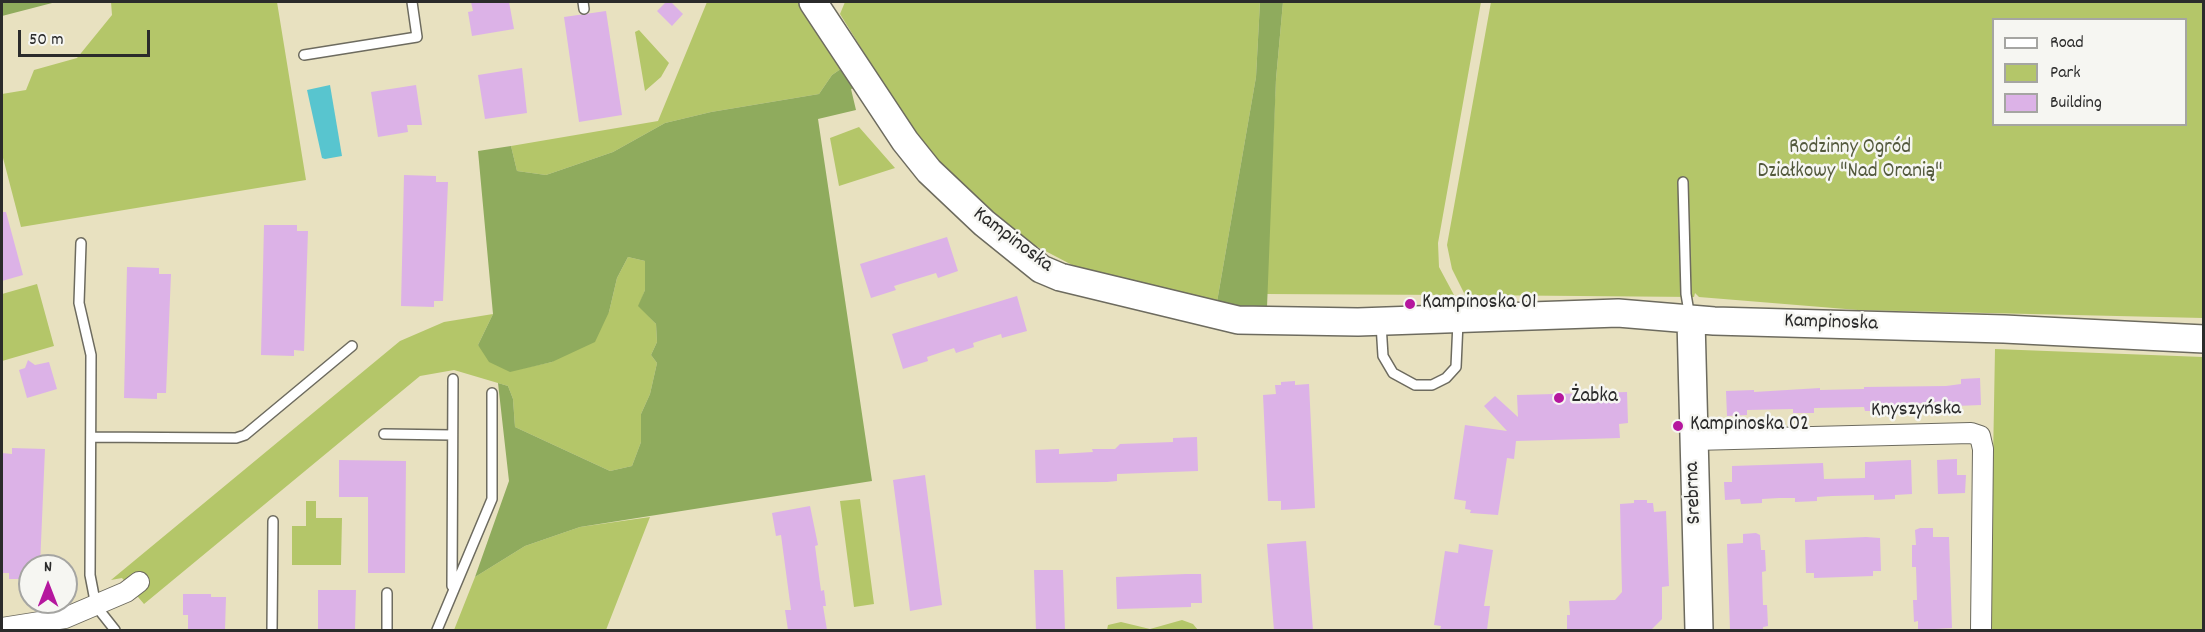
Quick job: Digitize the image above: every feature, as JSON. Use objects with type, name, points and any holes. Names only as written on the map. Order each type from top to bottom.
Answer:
[{"type":"street","name":"Kampinoska","points":[[813,2],[905,141],[929,171],[984,223],[1041,269],[1060,277],[1238,320],[1381,322],[1618,313],[1691,320],[2004,329],[2204,339]]},
{"type":"street","name":"Srebrna","points":[[1691,320],[1699,630]]},
{"type":"street","name":"Knyszyńska","points":[[1694,440],[1971,433],[1980,436],[1983,449],[1981,630]]},
{"type":"street","points":[[2,628],[65,618],[126,592],[139,582]]},
{"type":"lane","points":[[304,55],[417,37],[412,2]]},
{"type":"lane","points":[[1683,182],[1686,294],[1691,320]]},
{"type":"lane","points":[[81,243],[79,303],[91,355],[90,572],[96,606],[115,630]]},
{"type":"lane","points":[[1381,322],[1383,356],[1393,373],[1415,385],[1432,385],[1446,378],[1456,366],[1458,318]]},
{"type":"lane","points":[[91,437],[236,438],[244,435],[352,346]]},
{"type":"lane","points":[[452,591],[453,379]]},
{"type":"lane","points":[[437,630],[492,499],[492,393]]},
{"type":"lane","points":[[384,434],[452,435]]},
{"type":"lane","points":[[272,630],[273,520]]},
{"type":"lane","points":[[387,593],[387,630]]},
{"type":"green space","points":[[2,2],[56,2],[2,16]]},
{"type":"green space","points":[[111,2],[277,2],[306,180],[21,227],[2,154],[2,94],[26,90],[34,70],[77,58],[112,15]]},
{"type":"green space","points":[[707,2],[800,2],[845,66],[832,75],[819,94],[711,112],[665,123],[613,152],[546,175],[517,171],[511,146],[658,121]]},
{"type":"green space","points":[[845,2],[1260,2],[1256,77],[1217,302],[1123,281],[1074,266],[1032,244],[939,166],[912,130],[840,14]]},
{"type":"green space","points":[[1260,2],[1283,2],[1276,79],[1267,307],[1247,309],[1217,302],[1256,77]]},
{"type":"green space","points":[[1283,2],[1481,2],[1438,243],[1439,267],[1454,295],[1266,294],[1276,79]]},
{"type":"green space","name":"Rodzinny Ogród Działkowy \"Nad Oranią\"","points":[[1491,2],[2203,2],[2203,318],[1858,310],[1699,297],[1695,293],[1694,297],[1465,295],[1452,269],[1447,245]]},
{"type":"green space","points":[[639,30],[669,63],[661,77],[645,91],[635,32]]},
{"type":"green space","points":[[845,66],[858,87],[851,89],[856,110],[818,119],[872,481],[580,527],[525,546],[475,577],[509,481],[498,383],[508,386],[513,399],[515,427],[610,471],[632,466],[641,442],[641,414],[650,394],[657,363],[651,355],[657,342],[656,324],[638,306],[645,290],[645,261],[628,257],[617,278],[609,312],[595,342],[552,362],[510,372],[489,362],[478,345],[493,314],[478,151],[511,146],[517,171],[546,175],[613,152],[665,123],[711,112],[819,94],[832,75]]},
{"type":"green space","points":[[859,127],[895,168],[839,186],[830,138]]},
{"type":"green space","points":[[628,257],[645,261],[645,290],[639,306],[656,324],[657,342],[651,355],[657,363],[650,394],[641,414],[641,442],[632,466],[610,471],[515,427],[513,399],[508,386],[454,370],[420,376],[144,604],[122,578],[111,580],[400,341],[444,322],[493,314],[478,345],[510,371],[552,362],[609,312],[617,278]]},
{"type":"green space","points":[[37,284],[54,346],[2,361],[2,294]]},
{"type":"green space","points":[[1995,349],[2203,357],[2203,630],[1990,630]]},
{"type":"green space","points":[[860,499],[874,604],[854,607],[840,501]]},
{"type":"green space","points":[[306,501],[316,501],[316,518],[342,518],[341,565],[292,565],[292,526],[306,526]]},
{"type":"green space","points":[[650,517],[606,630],[454,630],[475,577],[525,546],[580,527]]},
{"type":"green space","points":[[1182,620],[1193,624],[1198,630],[1107,630],[1108,625],[1121,622],[1150,629]]},
{"type":"water","points":[[330,85],[342,156],[325,159],[322,158],[307,90]]},
{"type":"building","points":[[471,2],[509,2],[514,29],[472,36],[468,12],[473,11]]},
{"type":"building","points":[[666,2],[671,2],[683,14],[672,26],[657,11]]},
{"type":"building","points":[[606,11],[622,115],[579,122],[564,17]]},
{"type":"building","points":[[522,68],[527,113],[485,119],[478,75]]},
{"type":"building","points":[[416,85],[422,125],[407,125],[408,132],[378,137],[371,92]]},
{"type":"building","points":[[404,175],[436,176],[436,182],[448,182],[443,301],[434,301],[434,307],[401,306]]},
{"type":"building","points":[[2,212],[6,212],[23,275],[2,281]]},
{"type":"building","points":[[264,225],[297,225],[297,231],[308,231],[304,351],[294,350],[294,356],[261,355]]},
{"type":"building","points":[[947,237],[958,271],[938,278],[936,273],[894,286],[896,290],[871,298],[860,264]]},
{"type":"building","points":[[127,267],[159,268],[159,274],[171,274],[166,393],[157,393],[157,399],[124,398]]},
{"type":"building","points":[[1017,296],[1027,331],[1002,338],[1001,334],[973,343],[974,347],[956,353],[954,348],[927,357],[928,361],[903,369],[892,334]]},
{"type":"building","points":[[28,360],[35,365],[49,362],[57,389],[27,398],[19,370],[25,368]]},
{"type":"building","points":[[1980,378],[1981,405],[1956,406],[1956,410],[1936,411],[1936,402],[1885,406],[1885,411],[1865,411],[1864,407],[1814,408],[1814,413],[1793,413],[1793,409],[1747,410],[1747,415],[1727,416],[1726,391],[1946,386],[1961,384],[1961,379]]},
{"type":"building","points":[[1295,381],[1295,385],[1309,384],[1315,508],[1281,510],[1281,501],[1268,501],[1263,395],[1276,394],[1275,385],[1281,385],[1281,382]]},
{"type":"building","points":[[1627,392],[1628,423],[1619,424],[1620,438],[1516,441],[1514,459],[1507,458],[1498,515],[1470,513],[1471,510],[1465,509],[1466,501],[1454,499],[1465,425],[1507,431],[1484,406],[1495,396],[1518,417],[1517,395]]},
{"type":"building","points":[[1197,437],[1198,471],[1117,474],[1117,481],[1107,482],[1036,483],[1035,450],[1059,449],[1059,454],[1093,452],[1092,449],[1115,449],[1120,444],[1173,442],[1173,438]]},
{"type":"building","points":[[12,448],[45,449],[41,554],[18,554],[18,579],[9,579],[9,573],[2,573],[2,453],[12,454]]},
{"type":"building","points":[[1957,459],[1957,475],[1966,475],[1965,493],[1938,494],[1937,460]]},
{"type":"building","points":[[339,460],[406,461],[405,573],[368,573],[368,497],[339,497]]},
{"type":"building","points":[[1911,460],[1912,494],[1895,495],[1895,499],[1874,500],[1874,495],[1817,497],[1817,501],[1795,502],[1795,498],[1762,499],[1762,503],[1741,504],[1740,499],[1725,500],[1724,482],[1732,482],[1732,466],[1823,463],[1824,479],[1865,478],[1865,462]]},
{"type":"building","points":[[925,475],[942,605],[910,611],[893,480]]},
{"type":"building","points":[[1634,500],[1647,500],[1647,503],[1653,503],[1654,512],[1666,511],[1669,586],[1662,587],[1662,619],[1651,630],[1567,629],[1567,615],[1570,615],[1569,601],[1615,600],[1622,592],[1620,504],[1634,503]]},
{"type":"building","points":[[810,506],[818,545],[815,546],[821,591],[824,590],[826,606],[823,606],[827,630],[788,630],[785,610],[791,610],[781,535],[776,536],[772,513]]},
{"type":"building","points":[[1933,528],[1933,537],[1949,537],[1952,628],[1918,630],[1918,621],[1914,622],[1913,600],[1917,600],[1916,567],[1912,567],[1912,545],[1916,545],[1915,530]]},
{"type":"building","points":[[1743,534],[1760,535],[1761,550],[1765,550],[1766,571],[1762,572],[1763,605],[1767,605],[1768,626],[1763,627],[1763,630],[1730,630],[1727,544],[1743,543]]},
{"type":"building","points":[[1880,538],[1881,571],[1873,571],[1873,576],[1814,578],[1814,573],[1806,573],[1805,540]]},
{"type":"building","points":[[1306,541],[1313,630],[1274,630],[1267,544]]},
{"type":"building","points":[[1459,544],[1493,550],[1484,606],[1490,606],[1487,630],[1440,630],[1441,626],[1434,625],[1445,551],[1458,553]]},
{"type":"building","points":[[1034,570],[1063,570],[1065,630],[1036,630]]},
{"type":"building","points":[[1201,574],[1202,603],[1191,603],[1191,607],[1117,609],[1116,577]]},
{"type":"building","points":[[318,590],[356,590],[355,630],[318,630]]},
{"type":"building","points":[[183,594],[211,594],[211,597],[226,597],[225,630],[188,630],[188,615],[183,615]]},
{"type":"place","name":"Kampinoska 01","points":[[1410,304]]},
{"type":"place","name":"Żabka","points":[[1559,398]]},
{"type":"place","name":"Kampinoska 02","points":[[1678,426]]}]
